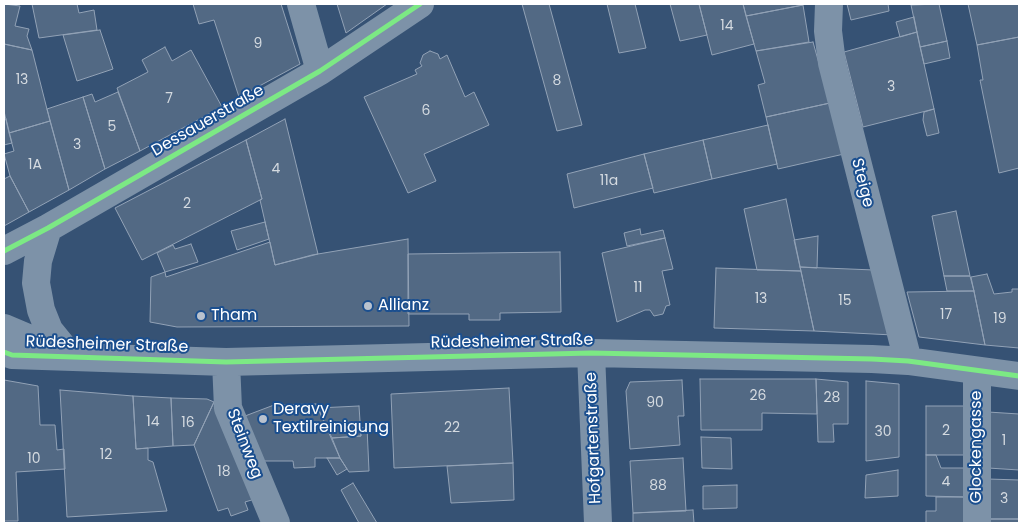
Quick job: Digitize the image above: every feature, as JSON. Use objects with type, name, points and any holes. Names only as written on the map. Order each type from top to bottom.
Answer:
[{"type":"street","points":[[301,4],[320,71]]},
{"type":"street","name":"Dessauerstraße","points":[[4,251],[48,228],[320,71],[420,4]]},
{"type":"street","name":"Steige","points":[[829,4],[828,31],[832,62],[908,361]]},
{"type":"street","points":[[48,228],[38,261],[36,283],[41,310],[50,330],[71,357]]},
{"type":"street","name":"Rüdesheimer Straße","points":[[4,328],[71,357]]},
{"type":"street","name":"Rüdesheimer Straße","points":[[4,352],[12,355],[226,362],[591,353],[908,361],[1019,376]]},
{"type":"street","name":"Hofgartenstraße","points":[[591,353],[598,523]]},
{"type":"street","name":"Steinweg","points":[[226,362],[228,408],[276,523]]},
{"type":"street","name":"Glockengasse","points":[[977,371],[977,523]]},
{"type":"building","points":[[4,4],[20,6],[15,26],[29,29],[27,36],[32,50],[4,44]]},
{"type":"building","points":[[32,4],[77,4],[79,13],[94,10],[97,30],[39,38]]},
{"type":"building","points":[[193,4],[281,4],[300,64],[239,97],[214,20],[199,24]]},
{"type":"building","points":[[337,4],[387,4],[346,33]]},
{"type":"building","points":[[522,4],[549,4],[582,125],[557,131]]},
{"type":"building","points":[[607,4],[635,4],[646,48],[619,53]]},
{"type":"building","points":[[670,4],[699,4],[707,35],[680,41]]},
{"type":"building","points":[[699,4],[743,4],[754,44],[712,55]]},
{"type":"building","points":[[743,4],[803,4],[803,5],[746,16]]},
{"type":"building","points":[[847,4],[888,4],[889,11],[851,20]]},
{"type":"building","points":[[939,4],[947,41],[920,47],[911,5]]},
{"type":"building","points":[[968,4],[1019,4],[1019,37],[977,45]]},
{"type":"building","points":[[803,5],[809,42],[756,51],[746,16]]},
{"type":"building","points":[[914,17],[917,32],[900,37],[896,22]]},
{"type":"building","points":[[100,30],[113,69],[77,81],[63,35]]},
{"type":"building","points":[[917,32],[934,109],[863,127],[844,52]]},
{"type":"building","points":[[1019,37],[1019,168],[999,173],[980,80],[983,80],[977,45]]},
{"type":"building","points":[[947,41],[950,58],[924,64],[920,47]]},
{"type":"building","points":[[813,42],[830,103],[766,117],[758,85],[765,83],[756,51]]},
{"type":"building","points":[[4,44],[32,50],[50,121],[9,133],[4,111]]},
{"type":"building","points":[[165,47],[172,61],[191,50],[222,107],[140,151],[117,88],[148,72],[142,60]]},
{"type":"building","points":[[430,51],[438,54],[440,59],[447,55],[465,97],[474,92],[489,125],[424,154],[436,181],[408,193],[364,97],[417,74],[415,70],[422,66],[420,63],[423,55]]},
{"type":"building","points":[[118,92],[140,151],[105,169],[83,97],[92,94],[95,102]]},
{"type":"building","points":[[83,97],[105,169],[69,190],[47,109]]},
{"type":"building","points":[[830,103],[844,154],[778,169],[766,117]]},
{"type":"building","points":[[934,109],[939,133],[927,136],[923,120],[924,112]]},
{"type":"building","points":[[6,119],[12,143],[4,145],[4,120]]},
{"type":"building","points":[[285,119],[318,254],[275,265],[260,200],[262,199],[246,140]]},
{"type":"building","points":[[50,121],[69,190],[29,212],[10,176],[4,154],[14,151],[9,133]]},
{"type":"building","points":[[768,125],[777,164],[712,179],[703,140]]},
{"type":"building","points":[[246,140],[262,199],[142,260],[115,208]]},
{"type":"building","points":[[703,140],[712,179],[654,193],[644,154]]},
{"type":"building","points":[[644,154],[653,188],[574,208],[567,174]]},
{"type":"building","points":[[10,176],[29,212],[4,226],[4,179]]},
{"type":"building","points":[[786,199],[801,271],[757,270],[744,209]]},
{"type":"building","points":[[956,211],[970,276],[944,276],[932,216]]},
{"type":"building","points":[[265,222],[269,239],[237,250],[231,231]]},
{"type":"building","points":[[640,229],[641,235],[663,230],[665,238],[627,246],[624,233]]},
{"type":"building","points":[[818,236],[817,268],[800,267],[794,240]]},
{"type":"building","points":[[665,238],[673,269],[662,271],[670,305],[666,306],[663,314],[654,316],[650,310],[645,310],[617,322],[602,253]]},
{"type":"building","points":[[408,239],[409,326],[177,327],[150,322],[151,277],[165,272],[166,277],[270,242],[275,265],[312,255]]},
{"type":"building","points":[[191,244],[198,262],[165,272],[157,253],[173,245],[175,249]]},
{"type":"building","points":[[560,252],[561,312],[500,313],[500,320],[469,320],[469,314],[408,314],[408,254]]},
{"type":"building","points":[[800,267],[874,270],[893,335],[814,331]]},
{"type":"building","points":[[716,268],[801,271],[814,331],[714,328]]},
{"type":"building","points":[[987,274],[994,294],[1012,292],[1012,289],[1019,289],[1019,348],[985,345],[971,277]]},
{"type":"building","points":[[944,276],[970,276],[974,291],[947,291]]},
{"type":"building","points":[[974,291],[985,345],[919,337],[907,292]]},
{"type":"building","points":[[700,379],[816,379],[817,414],[762,413],[762,430],[701,430]]},
{"type":"building","points":[[816,379],[848,382],[848,424],[833,424],[834,442],[818,442]]},
{"type":"building","points":[[4,380],[38,386],[40,425],[55,425],[57,450],[64,449],[65,469],[16,472],[18,521],[4,521]]},
{"type":"building","points":[[682,380],[684,416],[678,416],[680,445],[630,449],[626,391],[630,382]]},
{"type":"building","points":[[866,381],[899,384],[899,457],[866,461]]},
{"type":"building","points":[[509,388],[513,463],[394,468],[391,394]]},
{"type":"building","points":[[60,390],[133,396],[136,449],[148,448],[148,460],[153,462],[167,511],[67,517]]},
{"type":"building","points":[[133,396],[171,398],[173,446],[136,449]]},
{"type":"building","points":[[171,398],[207,399],[214,402],[194,445],[173,446]]},
{"type":"building","points":[[214,402],[220,407],[255,499],[245,502],[248,510],[231,516],[228,508],[218,511],[194,445]]},
{"type":"building","points":[[316,404],[340,458],[315,458],[315,467],[294,468],[293,461],[262,461],[245,416],[274,405]]},
{"type":"building","points":[[359,406],[361,436],[332,438],[318,408]]},
{"type":"building","points":[[926,406],[966,406],[966,455],[926,455]]},
{"type":"building","points":[[988,412],[1019,414],[1019,470],[988,468]]},
{"type":"building","points":[[367,427],[369,471],[349,472],[340,458],[332,438],[361,436],[360,428]]},
{"type":"building","points":[[701,437],[731,438],[732,469],[702,468]]},
{"type":"building","points":[[926,455],[936,455],[941,468],[966,468],[966,497],[926,496]]},
{"type":"building","points":[[327,458],[340,458],[347,469],[337,475]]},
{"type":"building","points":[[683,458],[686,511],[633,513],[630,461]]},
{"type":"building","points":[[513,463],[514,500],[451,503],[447,466]]},
{"type":"building","points":[[898,470],[898,496],[865,498],[866,475]]},
{"type":"building","points":[[988,479],[1019,480],[1019,519],[988,519]]},
{"type":"building","points":[[353,483],[377,523],[359,523],[341,490]]},
{"type":"building","points":[[737,485],[737,508],[703,509],[703,486]]},
{"type":"building","points":[[936,497],[966,497],[966,523],[926,523],[926,511],[936,511]]},
{"type":"building","points":[[693,510],[694,523],[633,523],[633,513]]},
{"type":"building","points":[[988,519],[1019,519],[1019,523],[988,523]]},
{"type":"cycle path","points":[[4,251],[48,228],[320,71],[420,4]]},
{"type":"cycle path","points":[[4,352],[12,355],[226,362],[591,353],[872,359],[908,361],[1019,376]]},
{"type":"place","name":"Allianz","points":[[368,306]]},
{"type":"place","name":"Tham","points":[[201,316]]},
{"type":"place","name":"Deravy Textilreinigung","points":[[263,419]]}]
